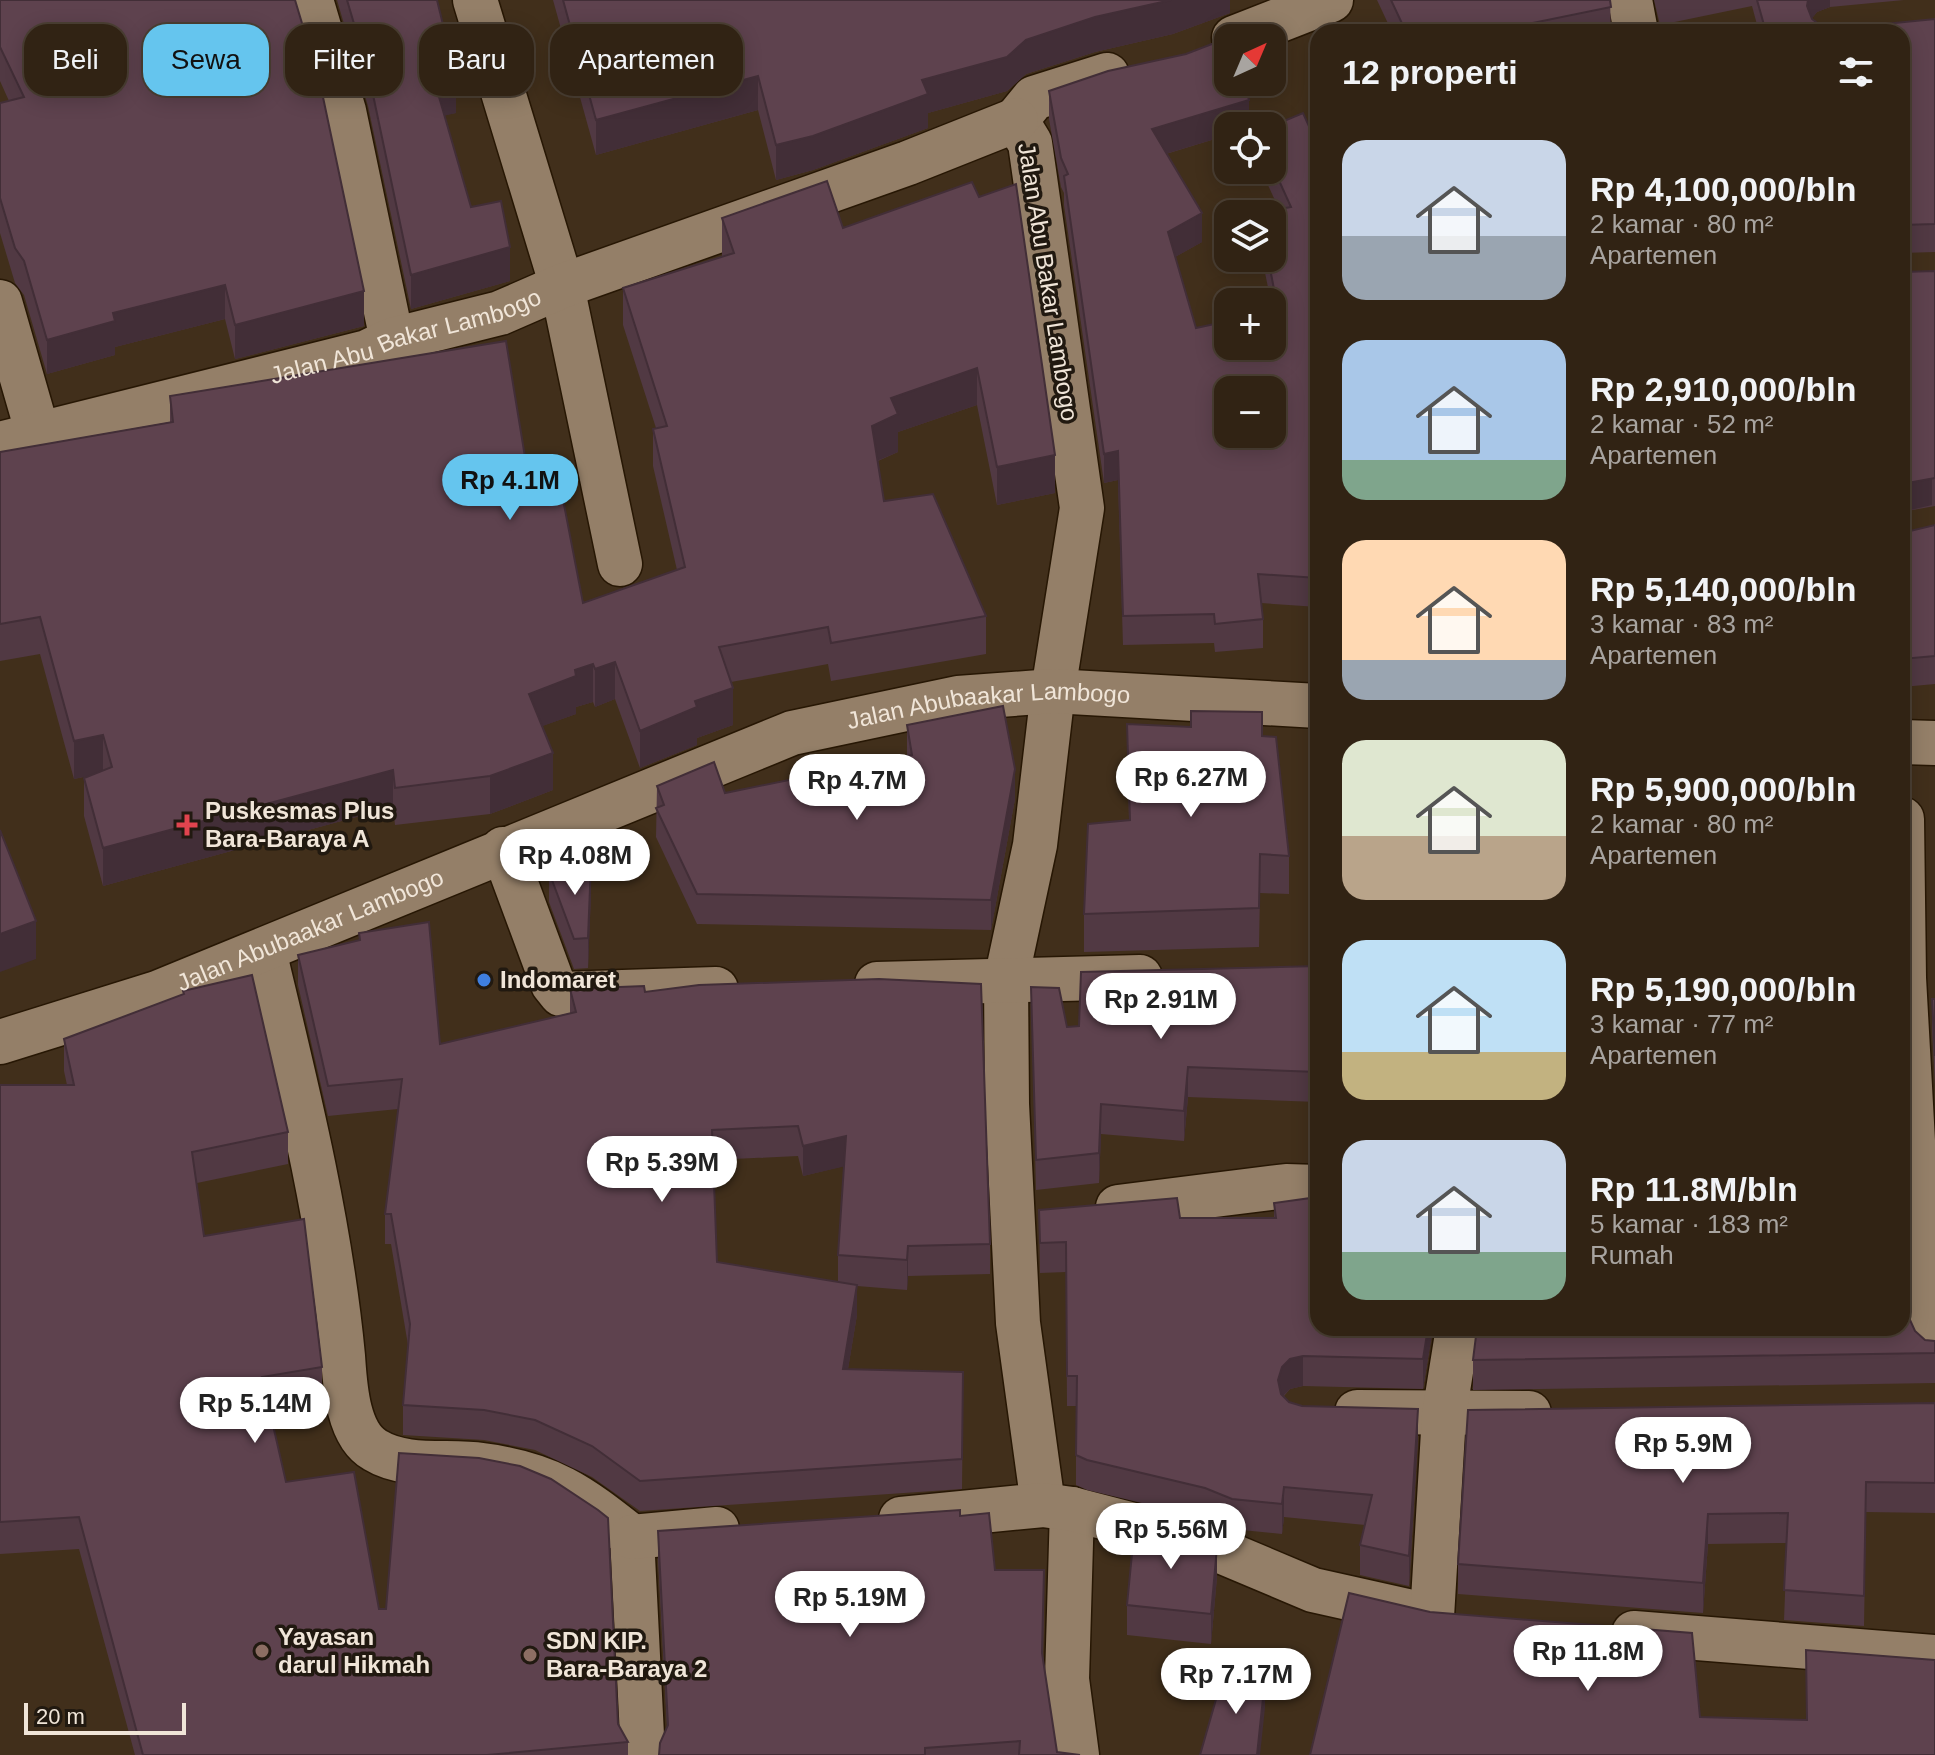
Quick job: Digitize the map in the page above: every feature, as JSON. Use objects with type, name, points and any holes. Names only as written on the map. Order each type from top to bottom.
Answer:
[{"type":"street","points":[[311,0],[344,111],[392,340]]},
{"type":"street","points":[[475,0],[562,286],[620,564]]},
{"type":"street","points":[[1270,24],[1331,0]]},
{"type":"street","points":[[1630,0],[1634,24]]},
{"type":"street","points":[[1016,120],[1034,98],[1140,67]]},
{"type":"street","name":"Jalan Abu Bakar Lambogo","points":[[19,439],[367,352],[392,340],[500,313],[562,286],[908,163],[1016,120],[1030,143],[1082,508],[1053,691],[1035,845],[1006,980],[1007,1104],[1018,1323],[1057,1507],[1067,1679],[1077,1755]]},
{"type":"street","points":[[0,302],[19,439]]},
{"type":"street","name":"Jalan Abubaakar Lambogo","points":[[0,1042],[157,993],[792,733],[958,698],[1053,691],[1310,706]]},
{"type":"street","points":[[1910,742],[1935,743]]},
{"type":"street","points":[[503,849],[553,984],[561,994],[752,988]]},
{"type":"street","points":[[264,951],[323,1214],[346,1395],[358,1428],[370,1448],[386,1456],[480,1464],[538,1475],[579,1495],[632,1537],[751,1526]]},
{"type":"street","points":[[831,985],[1180,975]]},
{"type":"street","points":[[1910,1079],[1918,1195],[1935,1347]]},
{"type":"street","points":[[1014,1218],[1286,1186],[1310,1187]]},
{"type":"street","points":[[1432,1617],[1444,1415],[1457,1336]]},
{"type":"street","points":[[1319,1412],[1444,1415],[1570,1413]]},
{"type":"street","points":[[855,1521],[1057,1507],[1199,1542],[1313,1590],[1432,1617],[1479,1620]]},
{"type":"street","points":[[632,1537],[643,1755]]},
{"type":"street","points":[[1587,1629],[1935,1657]]},
{"type":"building","points":[[0,0],[295,0],[302,24],[285,24],[285,96],[323,96],[364,291],[235,325],[225,285],[113,313],[115,321],[47,340],[24,261],[15,248],[0,198],[0,103],[24,97],[0,47]]},
{"type":"building","points":[[347,0],[437,0],[443,24],[419,24],[419,96],[439,96],[471,207],[501,201],[510,247],[411,275],[373,96],[403,96],[403,24],[354,24]]},
{"type":"building","points":[[563,0],[1171,0],[1095,17],[1026,40],[1007,57],[922,80],[928,94],[813,136],[776,145],[758,76],[743,80],[743,24],[570,24]]},
{"type":"building","points":[[1391,0],[1610,0],[1611,7],[1528,24],[1402,24]]},
{"type":"building","points":[[1757,0],[1808,0],[1812,19],[1818,24],[1764,24]]},
{"type":"building","points":[[1935,19],[1935,224],[1910,225],[1910,24],[1884,24]]},
{"type":"building","points":[[1214,43],[1214,96],[1248,96],[1249,100],[1152,129],[1202,213],[1168,232],[1196,328],[1214,324],[1214,360],[1286,360],[1286,288],[1274,288],[1271,272],[1286,272],[1286,208],[1291,207],[1281,184],[1286,184],[1286,120],[1303,113],[1310,128],[1310,577],[1258,574],[1263,619],[1215,624],[1214,614],[1123,616],[1118,451],[1104,454],[1064,176],[1068,174],[1061,158],[1049,91],[1108,71],[1186,54]]},
{"type":"building","points":[[589,96],[684,96],[596,120]]},
{"type":"building","points":[[827,181],[843,228],[972,182],[979,197],[1016,184],[1055,455],[997,467],[977,368],[891,398],[898,414],[872,426],[884,501],[933,494],[986,616],[831,643],[828,627],[719,647],[733,688],[695,701],[697,707],[640,731],[615,662],[595,669],[593,664],[575,670],[576,676],[529,694],[553,753],[490,776],[395,788],[393,770],[103,848],[84,778],[112,767],[103,735],[74,741],[40,617],[0,624],[0,452],[173,422],[170,396],[506,341],[526,463],[555,458],[583,603],[685,567],[653,429],[667,426],[623,288],[734,253],[722,218]]},
{"type":"building","points":[[1935,271],[1935,478],[1910,483],[1910,272]]},
{"type":"building","points":[[1935,525],[1935,656],[1910,658],[1910,531]]},
{"type":"building","points":[[1003,706],[1015,769],[991,900],[697,894],[656,808],[664,805],[657,786],[714,762],[725,793],[912,755],[907,725]]},
{"type":"building","points":[[1191,711],[1262,712],[1262,736],[1276,737],[1289,856],[1260,854],[1259,908],[1084,914],[1088,824],[1130,820],[1127,724],[1191,727]]},
{"type":"building","points":[[0,830],[36,921],[0,934]]},
{"type":"building","points":[[591,863],[588,938],[574,939],[549,872]]},
{"type":"building","points":[[429,922],[440,1044],[576,1012],[570,989],[644,986],[645,992],[699,985],[879,979],[981,984],[990,1244],[908,1246],[907,1260],[838,1255],[846,1136],[803,1146],[798,1126],[712,1130],[717,1262],[857,1285],[843,1369],[963,1372],[962,1459],[640,1481],[592,1446],[535,1420],[484,1410],[403,1405],[410,1324],[391,1214],[385,1214],[402,1079],[328,1086],[298,955],[360,940],[359,933]]},
{"type":"building","points":[[1310,966],[1310,1072],[1188,1067],[1184,1111],[1101,1104],[1099,1153],[1036,1160],[1031,987],[1059,988],[1067,1027],[1079,1026],[1081,972]]},
{"type":"building","points":[[252,975],[288,1132],[192,1152],[204,1236],[304,1219],[322,1367],[262,1377],[286,1482],[354,1472],[379,1609],[386,1609],[399,1453],[479,1458],[520,1466],[551,1479],[598,1510],[608,1518],[618,1724],[628,1742],[487,1755],[143,1755],[79,1517],[0,1522],[0,1085],[74,1085],[64,1039],[184,994],[183,991]]},
{"type":"building","points":[[1932,999],[1935,999],[1935,1056]]},
{"type":"building","points":[[1177,1198],[1180,1218],[1276,1218],[1274,1203],[1310,1198],[1310,1336],[1427,1336],[1423,1359],[1303,1356],[1290,1359],[1282,1367],[1278,1380],[1281,1394],[1289,1402],[1302,1406],[1418,1409],[1409,1556],[1360,1545],[1372,1495],[1284,1487],[1282,1504],[1232,1499],[1205,1488],[1076,1455],[1077,1376],[1067,1376],[1066,1242],[1040,1243],[1039,1210]]},
{"type":"building","points":[[1910,1320],[1915,1331],[1925,1340],[1935,1341],[1935,1353],[1473,1360],[1476,1336],[1910,1336]]},
{"type":"building","points":[[1935,1403],[1935,1483],[1866,1482],[1864,1596],[1784,1590],[1788,1513],[1708,1514],[1703,1583],[1458,1564],[1468,1410]]},
{"type":"building","points":[[960,1510],[960,1516],[989,1513],[995,1570],[1044,1570],[1042,1653],[1057,1752],[1080,1755],[1019,1755],[1020,1741],[925,1748],[925,1755],[659,1755],[660,1743],[668,1725],[658,1531]]},
{"type":"building","points":[[1135,1523],[1191,1536],[1217,1547],[1211,1614],[1127,1605]]},
{"type":"building","points":[[1349,1593],[1430,1612],[1692,1633],[1700,1717],[1807,1720],[1806,1650],[1935,1660],[1935,1755],[1310,1755]]},
{"type":"building","points":[[1225,1668],[1265,1679],[1257,1755],[1200,1755]]},
{"type":"place","name":"Puskesmas Plus Bara-Baraya A","points":[[187,825]]},
{"type":"place","name":"Indomaret","points":[[484,980]]},
{"type":"place","name":"Yayasan darul Hikmah","points":[[262,1651]]},
{"type":"place","name":"SDN KIP. Bara-Baraya 2","points":[[530,1655]]}]
